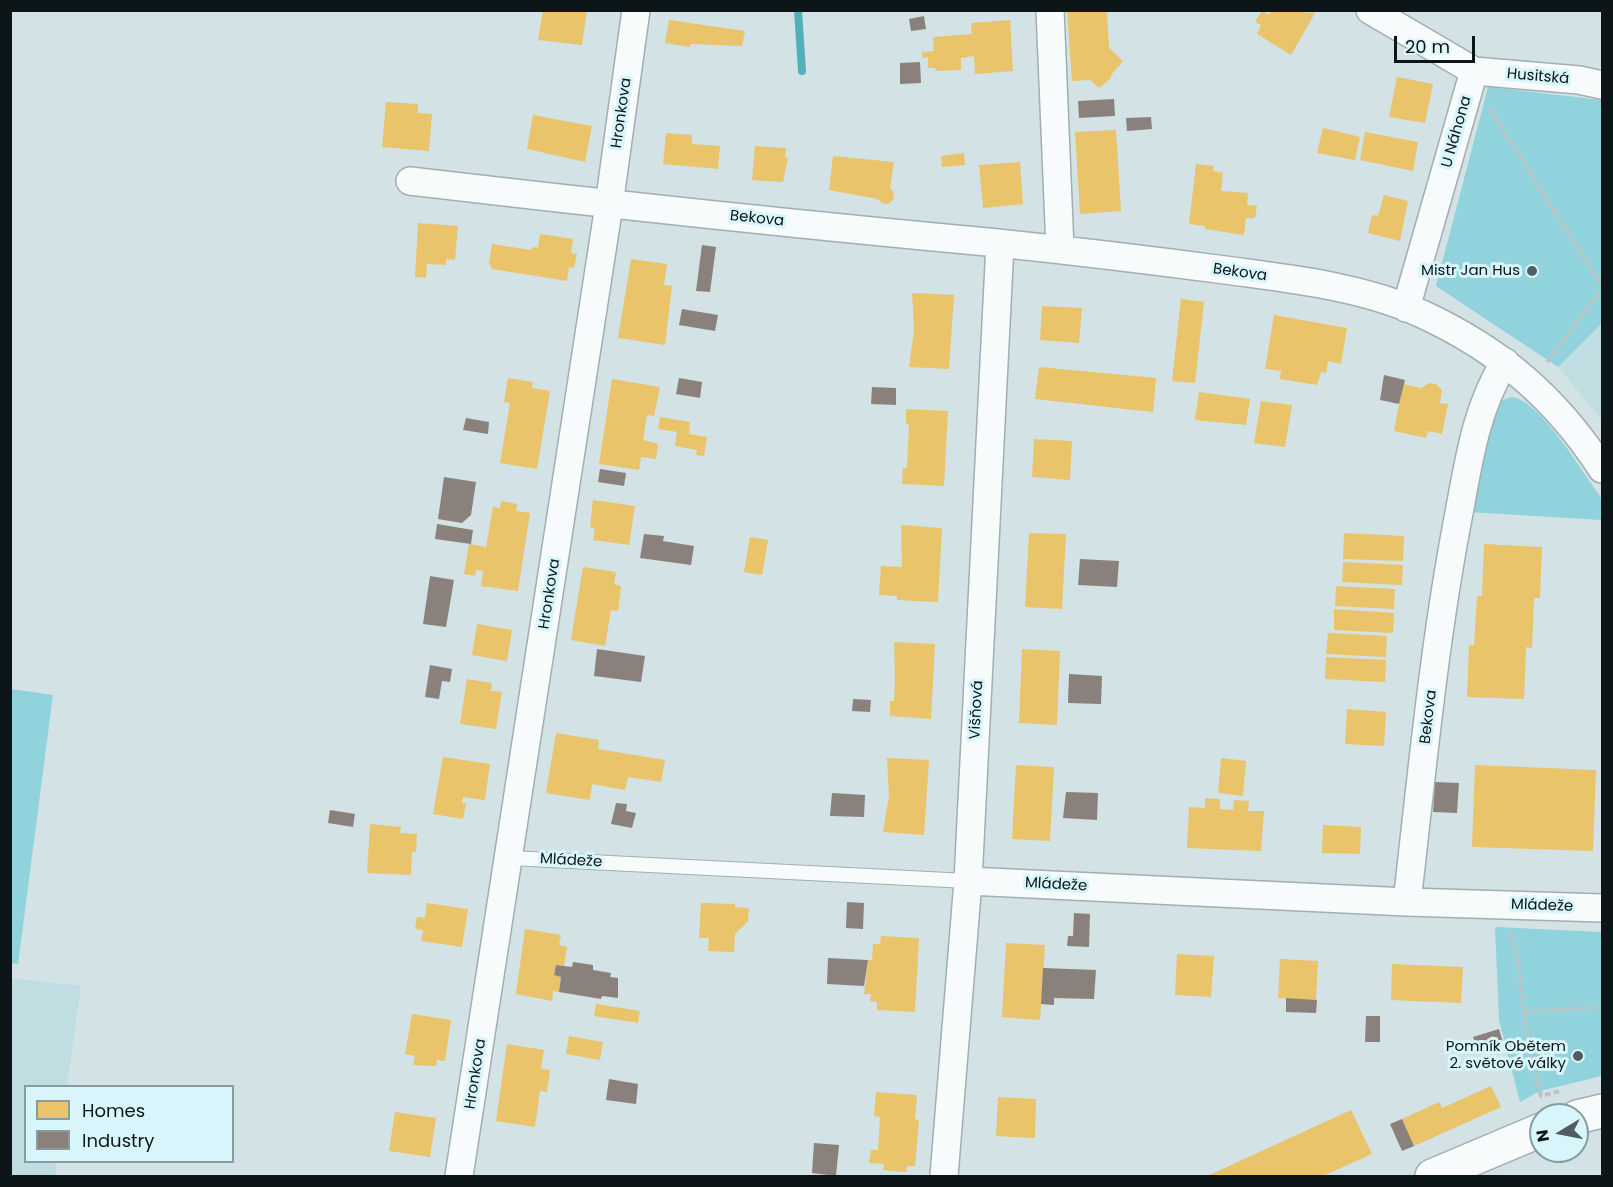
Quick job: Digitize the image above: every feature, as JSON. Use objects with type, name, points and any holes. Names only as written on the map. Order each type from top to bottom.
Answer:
[{"type":"street","name":"Hronkova","points":[[459,1176],[510,858],[609,205],[636,10]]},
{"type":"street","points":[[1050,10],[1060,249]]},
{"type":"street","points":[[1370,10],[1473,76]]},
{"type":"street","name":"Husitská","points":[[1473,76],[1579,80],[1602,85]]},
{"type":"street","name":"U Náhona","points":[[1406,308],[1473,76]]},
{"type":"street","name":"Bekova","points":[[410,181],[609,205],[1060,249],[1304,281],[1406,308],[1450,329],[1505,362],[1491,383],[1476,425],[1454,540],[1438,634],[1407,902]]},
{"type":"street","name":"Višňová","points":[[944,1176],[968,881],[1000,244]]},
{"type":"street","points":[[1505,362],[1532,382],[1583,440],[1602,469]]},
{"type":"street","name":"Mládeže","points":[[968,881],[1407,902],[1602,908]]},
{"type":"street","points":[[1432,1176],[1529,1135]]},
{"type":"lane","name":"Mládeže","points":[[510,858],[968,881]]},
{"type":"path","points":[[1473,76],[1602,287],[1532,382]]},
{"type":"path","points":[[1506,924],[1513,935],[1528,1045],[1541,1096]]},
{"type":"path","points":[[1524,1012],[1602,1007]]},
{"type":"shaded area","points":[[1488,87],[1602,100],[1602,323],[1558,367],[1436,286]]},
{"type":"shaded area","points":[[1602,323],[1602,420],[1558,367]]},
{"type":"shaded area","points":[[1512,397],[1523,401],[1535,411],[1560,439],[1600,496],[1602,520],[1468,512],[1497,402]]},
{"type":"shaded area","points":[[11,689],[53,695],[18,964],[10,963]]},
{"type":"shaded area","points":[[1495,927],[1602,932],[1602,1076],[1540,1091],[1520,1102],[1499,1020]]},
{"type":"shaded area","points":[[11,978],[81,986],[67,1085],[24,1085],[24,1163],[57,1163],[55,1176],[11,1176]]},
{"type":"building: Homes","points":[[543,10],[587,10],[582,45],[538,40]]},
{"type":"building: Homes","points":[[1067,10],[1107,10],[1109,48],[1123,61],[1111,78],[1099,88],[1090,80],[1072,81]]},
{"type":"building: Homes","points":[[1271,10],[1315,13],[1291,55],[1257,34],[1261,25],[1255,22],[1262,11],[1269,15]]},
{"type":"building: Homes","points":[[669,20],[745,31],[742,46],[690,44],[690,47],[665,43]]},
{"type":"building: Homes","points":[[1010,20],[1013,71],[975,74],[974,56],[961,58],[961,70],[936,71],[935,68],[928,68],[928,57],[922,58],[922,52],[934,51],[933,37],[972,34],[971,23]]},
{"type":"building: Homes","points":[[1397,77],[1433,84],[1425,123],[1389,117]]},
{"type":"building: Homes","points":[[386,102],[418,104],[418,113],[432,114],[429,151],[382,147]]},
{"type":"building: Homes","points":[[533,115],[592,126],[585,162],[527,149]]},
{"type":"building: Homes","points":[[1323,128],[1360,137],[1355,160],[1317,153]]},
{"type":"building: Homes","points":[[1116,130],[1121,211],[1080,214],[1075,132]]},
{"type":"building: Homes","points":[[1365,132],[1418,142],[1413,171],[1360,160]]},
{"type":"building: Homes","points":[[666,133],[692,135],[692,144],[720,146],[718,169],[663,164]]},
{"type":"building: Homes","points":[[755,146],[786,148],[785,158],[788,158],[783,182],[752,180]]},
{"type":"building: Homes","points":[[964,153],[965,165],[942,167],[941,156]]},
{"type":"building: Homes","points":[[833,156],[894,162],[890,188],[894,193],[893,200],[888,204],[878,199],[829,190]]},
{"type":"building: Homes","points":[[1020,162],[1023,204],[983,208],[979,165]]},
{"type":"building: Homes","points":[[1196,164],[1214,166],[1213,171],[1223,173],[1221,191],[1248,193],[1247,205],[1257,206],[1255,218],[1246,218],[1244,235],[1189,224]]},
{"type":"building: Homes","points":[[1384,195],[1408,201],[1400,241],[1368,233],[1372,215],[1378,216]]},
{"type":"building: Homes","points":[[418,223],[458,226],[455,260],[446,259],[446,265],[427,264],[426,278],[415,277]]},
{"type":"building: Homes","points":[[540,234],[573,239],[571,253],[577,254],[574,268],[569,267],[567,281],[492,269],[489,263],[492,244],[531,250],[532,247],[538,248]]},
{"type":"building: Homes","points":[[631,259],[667,264],[664,285],[672,286],[665,345],[618,338]]},
{"type":"building: Homes","points":[[912,293],[954,295],[949,369],[909,367],[914,330]]},
{"type":"building: Homes","points":[[1181,299],[1204,302],[1195,383],[1172,381]]},
{"type":"building: Homes","points":[[1042,306],[1082,308],[1079,343],[1040,340]]},
{"type":"building: Homes","points":[[1274,315],[1347,328],[1341,364],[1328,361],[1326,373],[1321,372],[1317,385],[1280,379],[1281,371],[1265,369]]},
{"type":"building: Homes","points":[[1039,367],[1156,378],[1153,412],[1035,399]]},
{"type":"building: Homes","points":[[508,378],[533,382],[532,388],[550,391],[537,469],[500,463],[510,403],[504,402]]},
{"type":"building: Homes","points":[[612,379],[660,387],[654,416],[647,415],[643,440],[658,444],[656,459],[641,457],[639,470],[599,464]]},
{"type":"building: Homes","points":[[1429,383],[1436,384],[1442,390],[1440,403],[1448,404],[1442,434],[1428,431],[1426,438],[1394,431],[1403,384],[1421,388]]},
{"type":"building: Homes","points":[[1199,392],[1250,399],[1246,425],[1195,420]]},
{"type":"building: Homes","points":[[1261,401],[1292,405],[1285,447],[1254,443]]},
{"type":"building: Homes","points":[[906,409],[948,411],[944,486],[902,484],[903,468],[907,468],[909,425],[906,424]]},
{"type":"building: Homes","points":[[660,417],[690,422],[689,434],[707,437],[704,456],[696,455],[697,450],[675,446],[677,432],[658,429]]},
{"type":"building: Homes","points":[[1034,439],[1072,441],[1070,480],[1032,477]]},
{"type":"building: Homes","points":[[593,500],[635,506],[629,545],[593,540],[595,529],[590,527]]},
{"type":"building: Homes","points":[[501,501],[517,504],[516,511],[530,513],[518,591],[481,586],[483,571],[476,570],[475,576],[464,574],[469,544],[486,547],[493,507],[500,508]]},
{"type":"building: Homes","points":[[901,525],[942,528],[938,602],[897,600],[897,596],[879,595],[881,566],[902,567]]},
{"type":"building: Homes","points":[[1029,533],[1066,534],[1062,609],[1025,607]]},
{"type":"building: Homes","points":[[1344,533],[1404,536],[1403,561],[1343,559]]},
{"type":"building: Homes","points":[[750,537],[768,540],[762,575],[744,572]]},
{"type":"building: Homes","points":[[1484,544],[1542,547],[1540,598],[1534,598],[1532,648],[1526,647],[1524,699],[1467,697],[1469,645],[1474,645],[1477,596],[1482,596]]},
{"type":"building: Homes","points":[[1343,562],[1403,565],[1402,585],[1342,582]]},
{"type":"building: Homes","points":[[583,567],[616,572],[614,584],[621,586],[618,611],[611,610],[605,646],[571,640]]},
{"type":"building: Homes","points":[[1336,586],[1395,589],[1394,609],[1335,606]]},
{"type":"building: Homes","points":[[1334,609],[1394,613],[1393,633],[1334,630]]},
{"type":"building: Homes","points":[[477,624],[512,630],[507,661],[472,655]]},
{"type":"building: Homes","points":[[1328,633],[1387,636],[1386,657],[1326,654]]},
{"type":"building: Homes","points":[[894,642],[935,644],[931,719],[890,716],[890,701],[894,701]]},
{"type":"building: Homes","points":[[1022,649],[1060,651],[1057,725],[1019,723]]},
{"type":"building: Homes","points":[[1326,657],[1386,660],[1385,682],[1325,679]]},
{"type":"building: Homes","points":[[467,679],[492,683],[491,691],[502,692],[496,729],[460,724]]},
{"type":"building: Homes","points":[[1347,709],[1386,712],[1384,746],[1345,744]]},
{"type":"building: Homes","points":[[556,733],[599,740],[598,749],[665,760],[661,782],[628,777],[625,790],[592,784],[590,800],[546,793]]},
{"type":"building: Homes","points":[[443,757],[490,764],[485,800],[463,797],[462,803],[466,803],[463,819],[433,814]]},
{"type":"building: Homes","points":[[887,758],[929,760],[924,835],[883,832],[889,796]]},
{"type":"building: Homes","points":[[1221,758],[1246,761],[1243,796],[1218,793]]},
{"type":"building: Homes","points":[[1016,765],[1054,767],[1050,841],[1012,839]]},
{"type":"building: Homes","points":[[1475,765],[1596,770],[1593,851],[1472,847]]},
{"type":"building: Homes","points":[[1205,798],[1220,799],[1220,809],[1233,810],[1234,800],[1249,801],[1248,811],[1264,811],[1261,851],[1187,848],[1189,807],[1205,808]]},
{"type":"building: Homes","points":[[370,824],[401,827],[400,833],[417,834],[416,852],[412,852],[411,875],[367,873]]},
{"type":"building: Homes","points":[[1323,825],[1361,827],[1360,854],[1322,853]]},
{"type":"building: Homes","points":[[427,903],[468,909],[462,947],[421,941],[423,930],[415,929],[417,917],[425,918]]},
{"type":"building: Homes","points":[[701,903],[735,904],[735,907],[749,908],[748,921],[735,934],[734,952],[708,951],[709,938],[699,938]]},
{"type":"building: Homes","points":[[525,929],[561,935],[559,945],[567,947],[564,966],[556,965],[554,975],[561,977],[559,992],[553,991],[552,1001],[516,994]]},
{"type":"building: Homes","points":[[881,936],[919,938],[915,1012],[877,1010],[877,1002],[870,1001],[871,994],[864,994],[868,960],[872,960],[873,944],[880,944]]},
{"type":"building: Homes","points":[[1006,943],[1045,945],[1040,1020],[1002,1017]]},
{"type":"building: Homes","points":[[1177,954],[1214,956],[1211,997],[1175,995]]},
{"type":"building: Homes","points":[[1280,959],[1318,961],[1316,1000],[1278,998]]},
{"type":"building: Homes","points":[[1392,964],[1463,967],[1461,1003],[1391,1000]]},
{"type":"building: Homes","points":[[596,1004],[640,1011],[638,1023],[594,1016]]},
{"type":"building: Homes","points":[[412,1014],[451,1020],[445,1061],[437,1060],[436,1066],[413,1065],[415,1056],[405,1054]]},
{"type":"building: Homes","points":[[569,1036],[603,1042],[600,1060],[566,1054]]},
{"type":"building: Homes","points":[[507,1044],[544,1050],[541,1069],[550,1070],[547,1092],[540,1091],[535,1127],[496,1121]]},
{"type":"building: Homes","points":[[1491,1086],[1501,1107],[1414,1146],[1402,1119],[1439,1102],[1442,1108]]},
{"type":"building: Homes","points":[[876,1092],[917,1095],[915,1119],[919,1120],[915,1166],[907,1166],[906,1172],[883,1170],[884,1164],[869,1163],[871,1150],[878,1150],[880,1117],[874,1116]]},
{"type":"building: Homes","points":[[998,1097],[1036,1099],[1035,1138],[996,1136]]},
{"type":"building: Homes","points":[[1351,1110],[1372,1154],[1323,1176],[1207,1176]]},
{"type":"building: Homes","points":[[395,1112],[436,1118],[430,1157],[389,1151]]},
{"type":"building: Industry","points":[[924,16],[926,29],[911,31],[909,19]]},
{"type":"building: Industry","points":[[920,62],[921,83],[900,84],[900,63]]},
{"type":"building: Industry","points":[[1114,99],[1115,116],[1079,118],[1078,101]]},
{"type":"building: Industry","points":[[1151,117],[1152,129],[1127,131],[1126,118]]},
{"type":"building: Industry","points":[[702,245],[716,247],[710,292],[696,291]]},
{"type":"building: Industry","points":[[682,309],[718,315],[715,331],[679,325]]},
{"type":"building: Industry","points":[[1384,375],[1405,380],[1399,404],[1380,400]]},
{"type":"building: Industry","points":[[679,378],[702,382],[700,398],[676,394]]},
{"type":"building: Industry","points":[[872,387],[896,388],[896,405],[871,404]]},
{"type":"building: Industry","points":[[466,418],[489,422],[488,434],[463,430]]},
{"type":"building: Industry","points":[[600,469],[626,473],[624,486],[598,482]]},
{"type":"building: Industry","points":[[444,477],[476,482],[471,515],[462,523],[438,519]]},
{"type":"building: Industry","points":[[437,524],[473,530],[471,544],[435,539]]},
{"type":"building: Industry","points":[[644,534],[664,536],[663,541],[694,546],[691,565],[640,558]]},
{"type":"building: Industry","points":[[1080,559],[1119,561],[1117,587],[1078,585]]},
{"type":"building: Industry","points":[[430,576],[454,580],[446,627],[423,624]]},
{"type":"building: Industry","points":[[597,649],[645,656],[641,682],[594,676]]},
{"type":"building: Industry","points":[[430,665],[452,669],[450,682],[442,681],[439,699],[425,697]]},
{"type":"building: Industry","points":[[1069,674],[1102,676],[1101,704],[1068,703]]},
{"type":"building: Industry","points":[[853,699],[871,700],[870,712],[852,711]]},
{"type":"building: Industry","points":[[1435,782],[1459,783],[1457,813],[1433,812]]},
{"type":"building: Industry","points":[[1066,792],[1098,793],[1097,820],[1063,818]]},
{"type":"building: Industry","points":[[832,793],[865,795],[864,817],[830,816]]},
{"type":"building: Industry","points":[[616,803],[627,804],[626,811],[636,813],[632,828],[611,824]]},
{"type":"building: Industry","points":[[330,810],[355,814],[353,827],[328,823]]},
{"type":"building: Industry","points":[[847,902],[864,903],[863,929],[846,928]]},
{"type":"building: Industry","points":[[1074,913],[1090,914],[1089,947],[1067,946],[1068,936],[1073,936]]},
{"type":"building: Industry","points":[[828,958],[868,960],[864,986],[827,984]]},
{"type":"building: Industry","points":[[573,962],[593,965],[593,970],[611,973],[610,977],[618,978],[618,998],[602,996],[601,999],[559,992],[561,977],[554,975],[556,965],[572,967]]},
{"type":"building: Industry","points":[[1043,968],[1096,970],[1094,999],[1054,998],[1054,1005],[1041,1004]]},
{"type":"building: Industry","points":[[1286,998],[1317,1000],[1316,1013],[1286,1012]]},
{"type":"building: Industry","points":[[1366,1016],[1380,1016],[1380,1042],[1365,1042]]},
{"type":"building: Industry","points":[[1499,1029],[1503,1043],[1478,1051],[1473,1037]]},
{"type":"building: Industry","points":[[609,1079],[638,1084],[636,1104],[606,1100]]},
{"type":"building: Industry","points":[[1402,1119],[1414,1146],[1402,1151],[1390,1124]]},
{"type":"building: Industry","points":[[814,1143],[839,1145],[836,1176],[812,1173]]},
{"type":"waterway","points":[[798,10],[802,71]]},
{"type":"place","name":"Mistr Jan Hus","points":[[1532,271]]},
{"type":"place","name":"Pomník Obětem 2. světové války","points":[[1578,1056]]}]
